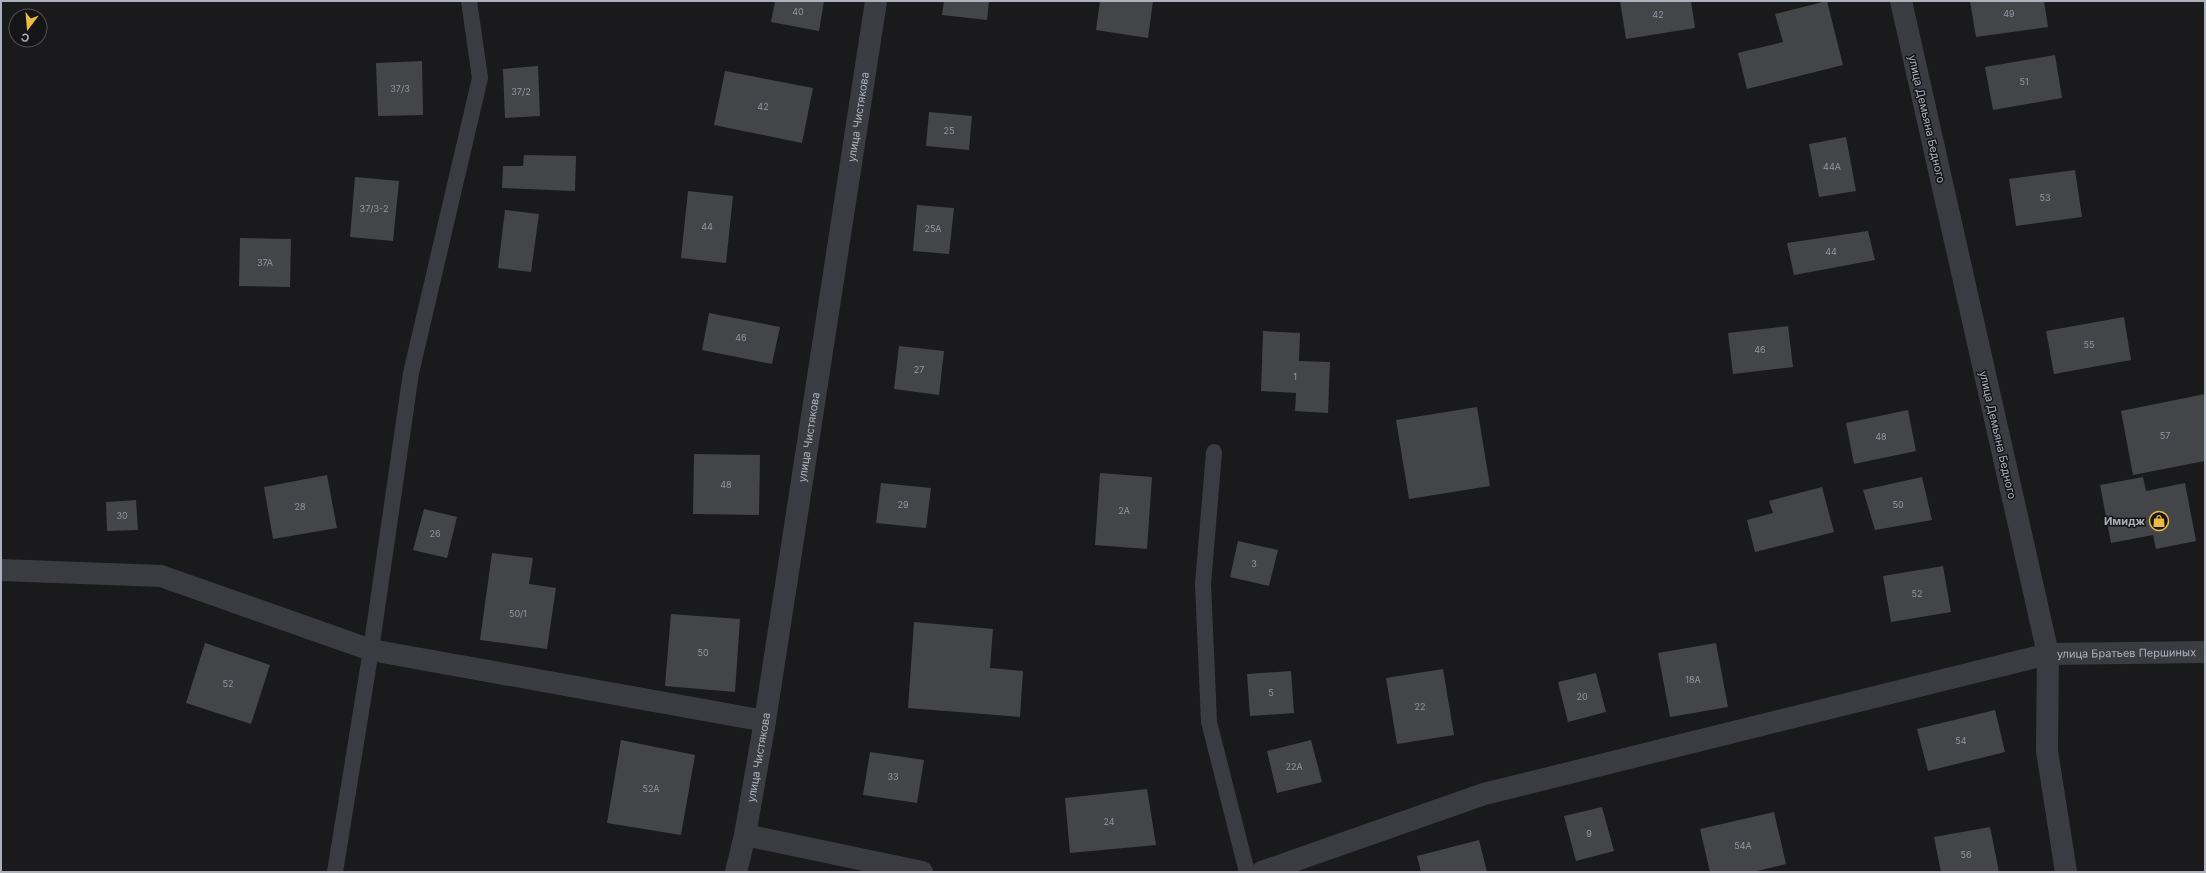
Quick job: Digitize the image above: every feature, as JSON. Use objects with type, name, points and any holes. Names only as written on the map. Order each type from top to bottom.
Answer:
[{"type":"street","name":"улица Чистякова","points":[[736,872],[745,835],[766,720],[876,1]]},
{"type":"street","name":"улица Демьяна Бедного","points":[[1901,1],[2048,654],[2047,751],[2066,872]]},
{"type":"street","points":[[1,570],[161,576],[371,650],[766,720]]},
{"type":"street","name":"улица Братьев Першиных","points":[[1262,872],[1484,794],[2048,654],[2205,652]]},
{"type":"street","points":[[745,835],[922,872]]},
{"type":"lane","points":[[335,872],[371,650],[411,373],[480,78],[469,1]]},
{"type":"lane","points":[[1214,452],[1203,584],[1209,722],[1247,872]]},
{"type":"building","points":[[775,1],[824,1],[819,31],[771,22]]},
{"type":"building","points":[[944,1],[989,1],[987,20],[942,15]]},
{"type":"building","points":[[1100,1],[1153,1],[1148,38],[1096,30]]},
{"type":"building","points":[[1620,1],[1691,1],[1695,28],[1626,39]]},
{"type":"building","points":[[1827,1],[1843,65],[1747,89],[1738,53],[1783,42],[1775,14]]},
{"type":"building","points":[[1970,1],[2044,1],[2048,27],[1976,37]]},
{"type":"building","points":[[2055,55],[2062,98],[1993,110],[1985,67]]},
{"type":"building","points":[[422,61],[423,115],[378,116],[376,63]]},
{"type":"building","points":[[538,66],[540,116],[505,118],[503,69]]},
{"type":"building","points":[[725,71],[813,88],[802,143],[714,125]]},
{"type":"building","points":[[929,112],[972,116],[969,150],[926,146]]},
{"type":"building","points":[[1846,137],[1856,191],[1819,197],[1809,144]]},
{"type":"building","points":[[524,155],[576,156],[575,191],[502,188],[503,166],[523,166]]},
{"type":"building","points":[[2075,170],[2082,217],[2016,226],[2009,179]]},
{"type":"building","points":[[355,177],[399,181],[393,241],[350,237]]},
{"type":"building","points":[[688,191],[733,196],[726,263],[681,258]]},
{"type":"building","points":[[917,205],[954,208],[949,254],[913,251]]},
{"type":"building","points":[[505,210],[539,214],[531,272],[498,268]]},
{"type":"building","points":[[1868,231],[1875,260],[1794,275],[1787,243]]},
{"type":"building","points":[[240,238],[291,239],[290,287],[239,286]]},
{"type":"building","points":[[709,313],[780,327],[772,364],[702,350]]},
{"type":"building","points":[[2124,317],[2131,360],[2054,374],[2046,331]]},
{"type":"building","points":[[1788,326],[1793,367],[1733,374],[1728,333]]},
{"type":"building","points":[[1263,331],[1300,333],[1299,361],[1330,362],[1328,413],[1295,411],[1296,393],[1261,391]]},
{"type":"building","points":[[899,346],[944,351],[939,395],[894,389]]},
{"type":"building","points":[[2205,394],[2205,461],[2133,475],[2121,411]]},
{"type":"building","points":[[1477,407],[1490,486],[1409,499],[1396,420]]},
{"type":"building","points":[[1908,410],[1916,451],[1854,464],[1846,423]]},
{"type":"building","points":[[694,454],[760,455],[759,515],[693,514]]},
{"type":"building","points":[[1100,473],[1152,477],[1147,549],[1095,545]]},
{"type":"building","points":[[327,475],[337,528],[273,539],[264,487]]},
{"type":"building","points":[[1922,477],[1932,520],[1875,530],[1863,490]]},
{"type":"building","points":[[2143,477],[2146,491],[2185,483],[2196,541],[2156,549],[2153,535],[2111,543],[2100,485]]},
{"type":"building","points":[[881,483],[931,488],[926,528],[876,523]]},
{"type":"building","points":[[1822,487],[1834,532],[1755,552],[1747,520],[1773,513],[1769,501]]},
{"type":"building","points":[[136,500],[138,530],[107,531],[106,502]]},
{"type":"building","points":[[424,509],[457,517],[447,558],[413,550]]},
{"type":"building","points":[[1238,541],[1278,550],[1269,586],[1230,577]]},
{"type":"building","points":[[492,553],[533,558],[529,584],[556,588],[547,649],[480,640]]},
{"type":"building","points":[[1943,566],[1951,612],[1891,622],[1883,576]]},
{"type":"building","points":[[671,614],[740,619],[735,692],[665,686]]},
{"type":"building","points":[[914,622],[993,629],[990,668],[1023,671],[1020,717],[908,708]]},
{"type":"building","points":[[205,643],[270,665],[251,724],[186,703]]},
{"type":"building","points":[[1716,643],[1728,707],[1670,717],[1658,653]]},
{"type":"building","points":[[1443,669],[1454,735],[1397,744],[1386,678]]},
{"type":"building","points":[[1291,671],[1294,713],[1250,716],[1247,674]]},
{"type":"building","points":[[1596,673],[1606,712],[1568,722],[1558,682]]},
{"type":"building","points":[[1995,710],[2005,752],[1928,771],[1917,729]]},
{"type":"building","points":[[621,740],[695,755],[681,835],[607,823]]},
{"type":"building","points":[[1311,740],[1322,782],[1277,793],[1267,751]]},
{"type":"building","points":[[870,752],[924,760],[917,803],[863,795]]},
{"type":"building","points":[[1147,789],[1156,845],[1070,853],[1065,798]]},
{"type":"building","points":[[1602,807],[1614,851],[1576,861],[1564,816]]},
{"type":"building","points":[[1774,812],[1786,864],[1753,872],[1710,872],[1700,829]]},
{"type":"building","points":[[1990,827],[1999,872],[1941,872],[1934,837]]},
{"type":"building","points":[[1479,840],[1487,872],[1421,872],[1417,856]]},
{"type":"place","name":"Имидж","points":[[2159,521]]}]
